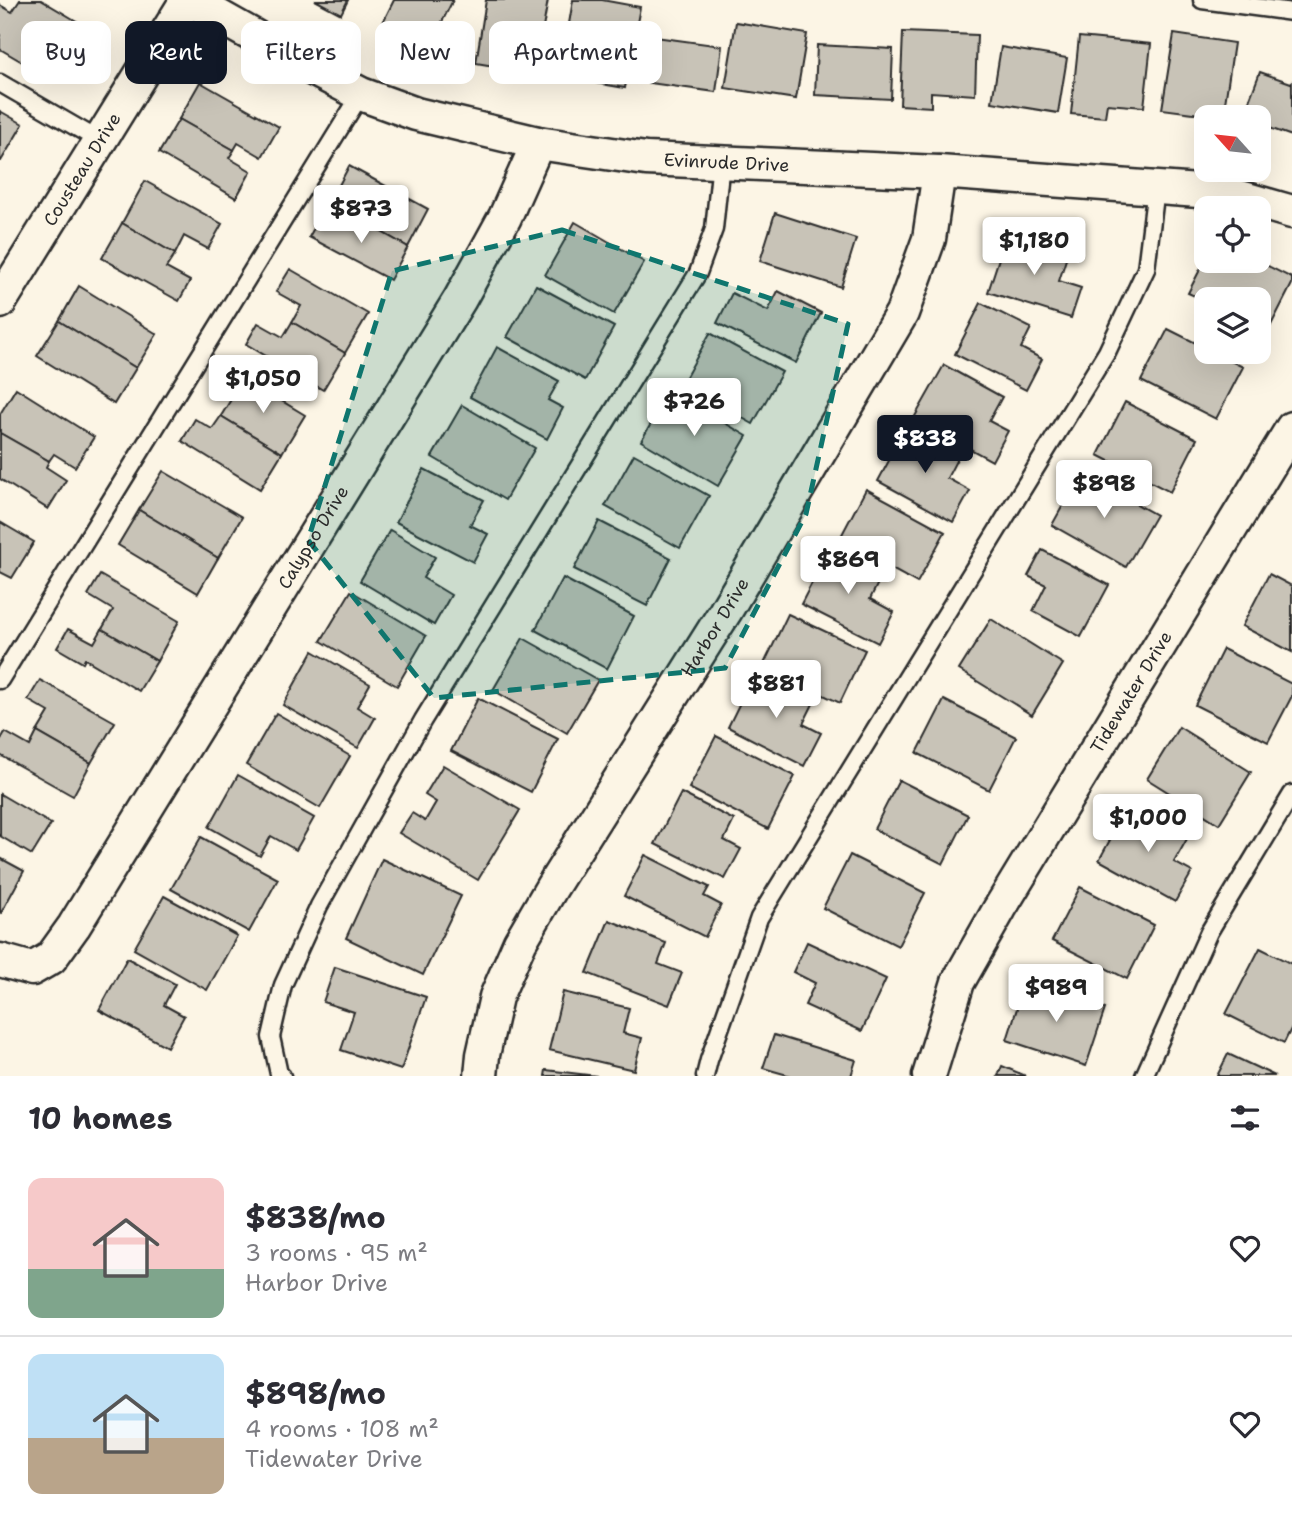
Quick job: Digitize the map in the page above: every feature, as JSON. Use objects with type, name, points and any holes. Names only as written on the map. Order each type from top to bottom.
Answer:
[{"type":"street","name":"Evinrude Drive","points":[[189,0],[309,68],[361,94],[416,114],[538,143],[646,159],[939,173],[1226,193],[1292,212]]},
{"type":"street","name":"Cousteau Drive","points":[[0,302],[189,0]]},
{"type":"street","name":"Calypso Drive","points":[[0,960],[32,969],[51,958],[74,926],[460,299],[505,217],[538,143]]},
{"type":"street","name":"Harbor Drive","points":[[481,1076],[496,997],[520,942],[725,612],[902,313],[929,239],[939,173]]},
{"type":"street","name":"Tidewater Drive","points":[[929,1076],[958,982],[1000,908],[1292,428]]},
{"type":"lane","points":[[1202,0],[1292,12]]},
{"type":"lane","points":[[0,83],[100,141]]},
{"type":"lane","points":[[0,680],[361,94]]},
{"type":"lane","points":[[282,1076],[279,1074],[271,1037],[283,985],[319,906],[423,720],[698,273],[714,229],[721,162]]},
{"type":"lane","points":[[705,1076],[759,918],[1107,352],[1146,269],[1156,188]]},
{"type":"lane","points":[[1144,1076],[1209,932],[1292,794]]},
{"type":"highlighted area","points":[[562,230],[848,324],[806,514],[725,668],[434,698],[308,540],[392,271]]},
{"type":"building","points":[[20,0],[41,0],[77,21],[21,21],[21,61],[0,49],[0,5],[12,12]]},
{"type":"building","points":[[315,0],[348,0],[341,14]]},
{"type":"building","points":[[394,0],[453,0],[442,21],[384,21]]},
{"type":"building","points":[[486,0],[548,0],[544,21],[489,21],[489,65],[476,63]]},
{"type":"building","points":[[573,0],[602,0],[640,7],[637,21],[569,21]]},
{"type":"building","points":[[736,22],[807,34],[796,99],[725,88]]},
{"type":"building","points":[[903,32],[977,35],[975,95],[931,92],[931,107],[900,105]]},
{"type":"building","points":[[1174,34],[1234,43],[1225,105],[1194,105],[1194,113],[1162,109]]},
{"type":"building","points":[[1079,37],[1151,44],[1144,107],[1107,104],[1105,117],[1071,114]]},
{"type":"building","points":[[662,38],[722,46],[716,92],[657,84],[662,84]]},
{"type":"building","points":[[817,45],[893,49],[891,99],[815,95]]},
{"type":"building","points":[[1001,47],[1067,58],[1058,113],[992,102]]},
{"type":"building","points":[[1260,72],[1292,82],[1292,136],[1271,129],[1271,105],[1248,105]]},
{"type":"building","points":[[199,84],[204,84],[279,127],[262,157],[238,143],[234,150],[179,119]]},
{"type":"building","points":[[601,84],[626,84],[625,88]]},
{"type":"building","points":[[0,111],[23,124],[1,161],[0,161]]},
{"type":"building","points":[[179,119],[234,150],[229,158],[251,171],[236,198],[159,153]]},
{"type":"building","points":[[349,166],[428,209],[408,247],[353,216],[362,199],[338,187]]},
{"type":"building","points":[[145,181],[222,224],[208,249],[184,236],[175,254],[122,223]]},
{"type":"building","points":[[775,213],[856,239],[841,287],[760,261]]},
{"type":"building","points":[[321,215],[346,228],[353,216],[408,247],[390,280],[309,237]]},
{"type":"building","points":[[575,222],[644,262],[614,314],[545,275]]},
{"type":"building","points":[[122,223],[175,254],[166,268],[190,281],[179,301],[102,258]]},
{"type":"building","points":[[1007,234],[1068,253],[1059,281],[1081,288],[1071,318],[988,292]]},
{"type":"building","points":[[1271,268],[1292,278],[1292,284],[1271,325],[1271,287],[1194,287],[1194,296],[1188,293],[1198,273],[1271,273]]},
{"type":"building","points":[[290,269],[368,314],[345,353],[292,322],[301,306],[276,292]]},
{"type":"building","points":[[536,285],[614,327],[585,380],[507,337]]},
{"type":"building","points":[[79,286],[157,334],[136,368],[59,321]]},
{"type":"building","points":[[778,291],[821,313],[796,363],[717,323],[732,293],[768,311]]},
{"type":"building","points":[[981,303],[1031,328],[1021,348],[1042,359],[1026,390],[955,354]]},
{"type":"building","points":[[59,321],[136,368],[114,404],[37,356]]},
{"type":"building","points":[[292,322],[345,353],[323,390],[246,344],[258,323],[283,337]]},
{"type":"building","points":[[1168,329],[1194,342],[1194,364],[1237,364],[1243,367],[1216,419],[1141,381]]},
{"type":"building","points":[[710,333],[782,372],[753,424],[682,384]]},
{"type":"building","points":[[497,347],[559,381],[548,400],[563,408],[547,439],[470,397]]},
{"type":"building","points":[[944,365],[1002,397],[989,421],[1008,431],[992,461],[914,418]]},
{"type":"building","points":[[244,378],[305,415],[282,453],[221,416]]},
{"type":"building","points":[[16,388],[94,437],[75,467],[54,454],[49,461],[0,433],[0,414]]},
{"type":"building","points":[[670,391],[747,436],[718,486],[641,441]]},
{"type":"building","points":[[1125,402],[1197,439],[1170,492],[1098,455]]},
{"type":"building","points":[[462,405],[535,448],[505,500],[432,457]]},
{"type":"building","points":[[221,416],[282,453],[260,489],[182,441],[195,419],[212,429]]},
{"type":"building","points":[[907,427],[959,455],[947,478],[970,491],[953,522],[878,481]]},
{"type":"building","points":[[0,433],[49,461],[46,467],[66,480],[48,509],[0,479]]},
{"type":"building","points":[[634,454],[709,496],[680,548],[605,506]]},
{"type":"building","points":[[424,469],[484,500],[470,525],[488,534],[473,562],[396,522]]},
{"type":"building","points":[[163,471],[242,517],[218,558],[139,510]]},
{"type":"building","points":[[1081,473],[1156,515],[1126,567],[1052,525]]},
{"type":"building","points":[[866,489],[945,532],[917,583],[839,540]]},
{"type":"building","points":[[139,510],[218,558],[198,593],[118,545]]},
{"type":"building","points":[[599,521],[671,558],[647,606],[574,569]]},
{"type":"building","points":[[0,522],[34,542],[12,578],[0,572]]},
{"type":"building","points":[[390,530],[435,557],[423,578],[451,595],[434,625],[360,581]]},
{"type":"building","points":[[830,548],[882,575],[870,599],[894,612],[878,643],[801,604]]},
{"type":"building","points":[[1042,550],[1109,585],[1081,637],[1033,611],[1046,585],[1028,576]]},
{"type":"building","points":[[1269,574],[1292,586],[1292,652],[1242,626]]},
{"type":"building","points":[[100,575],[179,621],[157,661],[102,629],[113,610],[88,595]]},
{"type":"building","points":[[563,578],[634,616],[607,669],[535,630]]},
{"type":"building","points":[[351,591],[426,636],[397,686],[321,641]]},
{"type":"building","points":[[788,614],[865,650],[840,703],[763,666]]},
{"type":"building","points":[[991,619],[1063,664],[1032,715],[959,670]]},
{"type":"building","points":[[68,629],[94,643],[102,629],[157,661],[139,691],[85,659],[83,663],[57,648]]},
{"type":"building","points":[[523,638],[598,680],[567,733],[493,690]]},
{"type":"building","points":[[1223,649],[1292,684],[1292,696],[1268,742],[1195,705]]},
{"type":"building","points":[[313,651],[370,684],[357,707],[375,718],[358,748],[283,705]]},
{"type":"building","points":[[754,674],[813,704],[803,724],[821,733],[804,766],[728,727]]},
{"type":"building","points":[[40,680],[115,722],[91,763],[37,732],[49,712],[28,700]]},
{"type":"building","points":[[478,698],[558,739],[531,792],[451,751]]},
{"type":"building","points":[[944,700],[1016,737],[989,790],[917,753]]},
{"type":"building","points":[[276,713],[350,756],[320,808],[246,765]]},
{"type":"building","points":[[1179,727],[1251,772],[1219,824],[1147,779]]},
{"type":"building","points":[[5,732],[30,746],[37,732],[91,763],[73,796],[0,755],[0,741]]},
{"type":"building","points":[[716,736],[795,776],[768,829],[689,788]]},
{"type":"building","points":[[443,765],[520,810],[478,880],[399,833],[412,813],[425,821],[436,802],[425,795]]},
{"type":"building","points":[[238,775],[314,818],[296,850],[271,836],[260,856],[209,827]]},
{"type":"building","points":[[899,780],[968,815],[943,864],[874,829]]},
{"type":"building","points":[[681,793],[734,820],[724,840],[741,849],[725,879],[655,844]]},
{"type":"building","points":[[0,794],[51,824],[32,855],[0,836]]},
{"type":"building","points":[[1128,807],[1187,839],[1174,862],[1192,872],[1175,902],[1099,860]]},
{"type":"building","points":[[201,837],[278,879],[249,932],[171,889]]},
{"type":"building","points":[[645,855],[709,887],[704,896],[721,905],[705,937],[624,896]]},
{"type":"building","points":[[850,855],[925,893],[898,946],[823,908]]},
{"type":"building","points":[[0,858],[24,871],[1,913],[0,912]]},
{"type":"building","points":[[382,859],[461,896],[423,975],[346,938]]},
{"type":"building","points":[[1080,887],[1154,925],[1127,979],[1052,941]]},
{"type":"building","points":[[164,896],[237,936],[207,990],[134,949]]},
{"type":"building","points":[[609,920],[666,943],[658,964],[682,973],[669,1005],[587,973]]},
{"type":"building","points":[[807,942],[886,979],[862,1031],[805,1005],[815,983],[793,972]]},
{"type":"building","points":[[1260,948],[1292,964],[1292,1027],[1284,1043],[1226,1014]]},
{"type":"building","points":[[127,958],[175,984],[164,1005],[184,1016],[167,1047],[99,1010]]},
{"type":"building","points":[[335,967],[426,997],[401,1070],[341,1050],[354,1012],[323,1002]]},
{"type":"building","points":[[1025,983],[1105,1009],[1086,1066],[1007,1040]]},
{"type":"building","points":[[563,992],[629,1008],[623,1033],[642,1038],[634,1070],[549,1050]]},
{"type":"building","points":[[774,1035],[856,1060],[851,1076],[791,1076],[763,1068]]},
{"type":"building","points":[[1228,1054],[1275,1076],[1217,1076]]},
{"type":"building","points":[[1002,1066],[1026,1076],[998,1076]]},
{"type":"building","points":[[546,1070],[597,1076],[545,1076]]}]
